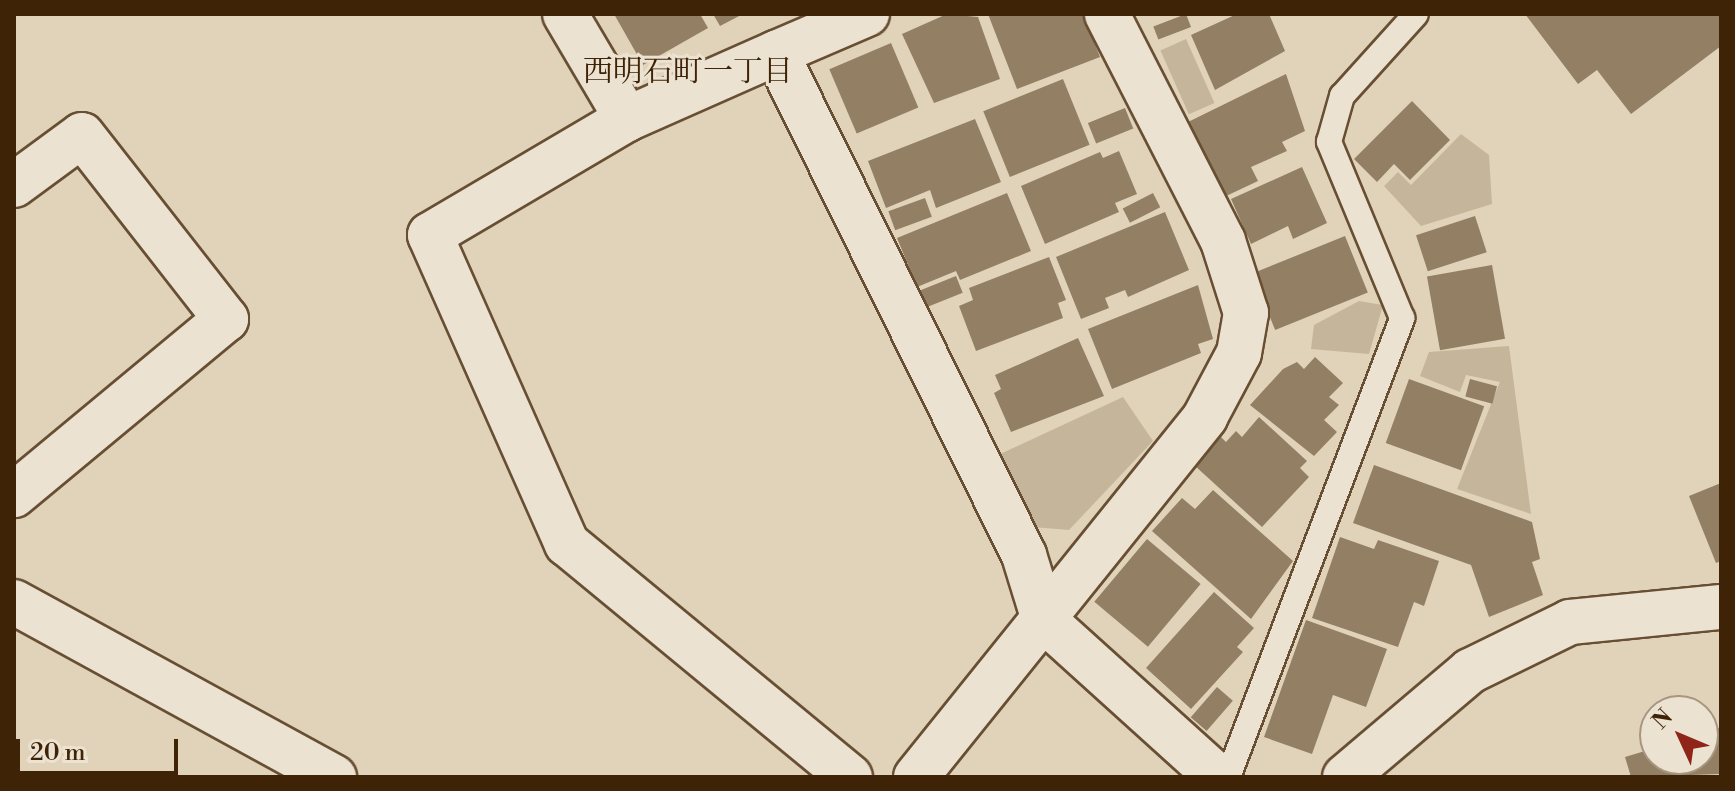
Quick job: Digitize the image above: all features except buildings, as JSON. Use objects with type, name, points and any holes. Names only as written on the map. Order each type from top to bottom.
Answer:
[{"type":"street","points":[[565,14],[627,119]]},
{"type":"street","points":[[850,777],[567,544],[430,235],[627,119],[867,14]]},
{"type":"street","points":[[916,777],[1205,417],[1239,353],[1246,313],[1216,228],[1107,14]]},
{"type":"street","points":[[776,53],[1024,555],[1044,620],[1218,777]]},
{"type":"street","points":[[14,185],[82,135],[226,319],[14,495]]},
{"type":"street","points":[[1345,777],[1470,671],[1570,622],[1721,607]]},
{"type":"street","points":[[16,609],[334,777]]},
{"type":"lane","points":[[1228,777],[1402,318],[1329,142],[1342,96],[1416,14]]},
{"type":"shaded area","points":[[1186,39],[1214,103],[1189,114],[1160,50]]},
{"type":"shaded area","points":[[1461,134],[1489,155],[1492,204],[1421,226],[1384,186],[1398,172],[1411,185]]},
{"type":"shaded area","points":[[1359,301],[1383,305],[1369,354],[1311,349],[1314,325]]},
{"type":"shaded area","points":[[1509,346],[1531,514],[1457,489],[1500,382],[1466,375],[1460,392],[1420,376],[1429,352]]},
{"type":"shaded area","points":[[1123,397],[1153,441],[1069,530],[1032,527],[998,455]]},
{"type":"district","name":"西明石町一丁目","points":[[688,72]]}]
